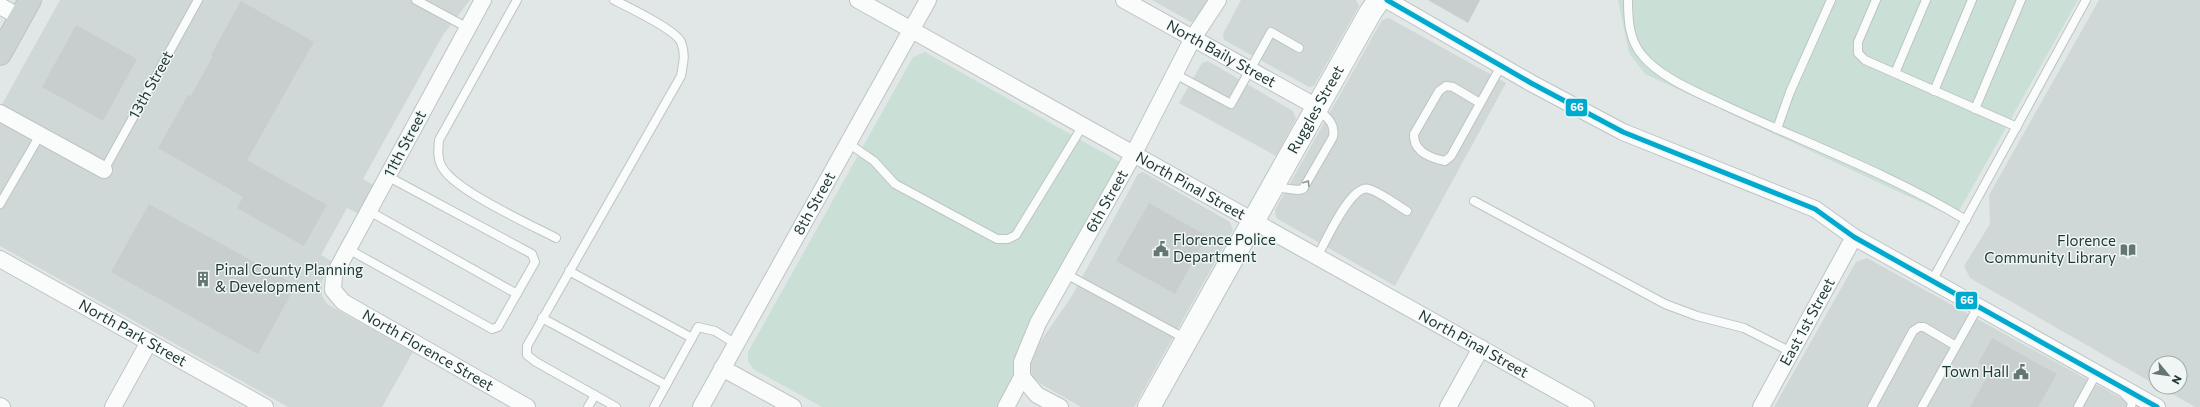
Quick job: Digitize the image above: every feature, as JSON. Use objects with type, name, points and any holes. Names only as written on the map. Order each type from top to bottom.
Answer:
[{"type":"main road","points":[[0,54],[25,9]]},
{"type":"street","name":"11th Street","points":[[333,290],[334,275],[483,0]]},
{"type":"street","name":"North Pinal Street","points":[[858,0],[1082,127],[1254,220],[1317,257],[1586,407]]},
{"type":"street","name":"8th Street","points":[[701,407],[928,0]]},
{"type":"street","name":"North Baily Street","points":[[1124,0],[1317,108]]},
{"type":"street","name":"6th Street","points":[[1006,407],[1022,377],[1022,362],[1038,323],[1133,155],[1193,38],[1218,0]]},
{"type":"street","name":"Ruggles Street","points":[[1149,407],[1370,13],[1379,0]]},
{"type":"street","points":[[1387,0],[1501,66],[1623,132],[1815,209],[1854,237],[2157,407]]},
{"type":"street","points":[[0,6],[25,9]]},
{"type":"street","points":[[0,113],[104,170]]},
{"type":"street","name":"East 1st Street","points":[[1761,407],[1854,237]]},
{"type":"street","name":"North Park Street","points":[[0,259],[265,407]]},
{"type":"street","name":"North Florence Street","points":[[333,290],[343,302],[527,407]]},
{"type":"street","points":[[113,407],[149,342]]},
{"type":"street","points":[[1448,407],[1481,348]]},
{"type":"street","points":[[722,368],[792,407]]},
{"type":"street","points":[[1022,377],[1037,395],[1060,407]]},
{"type":"lane","name":"13th Street","points":[[104,170],[198,0]]},
{"type":"lane","points":[[416,0],[468,28]]},
{"type":"lane","points":[[517,0],[439,140],[438,156],[444,170],[468,190],[556,238]]},
{"type":"lane","points":[[614,0],[668,29],[681,41],[685,57],[681,76],[526,346],[527,355],[536,362],[616,407]]},
{"type":"lane","points":[[1628,0],[1630,29],[1637,49],[1646,59],[1675,80],[1906,186],[1966,220]]},
{"type":"lane","points":[[1777,128],[1790,92],[1831,0]]},
{"type":"lane","points":[[1876,0],[1858,42],[1858,53],[1865,60],[2017,127]]},
{"type":"lane","points":[[1895,73],[1926,0]]},
{"type":"lane","points":[[1934,91],[1972,0]]},
{"type":"lane","points":[[1974,109],[2021,0]]},
{"type":"lane","points":[[1932,282],[2086,0]]},
{"type":"lane","points":[[1175,74],[1231,104],[1271,32],[1299,48]]},
{"type":"lane","points":[[1480,103],[1453,87],[1446,86],[1439,91],[1414,134],[1413,142],[1417,149],[1436,160],[1445,161],[1451,156],[1501,66]]},
{"type":"lane","points":[[1272,187],[1298,190],[1306,186],[1333,137],[1334,130],[1333,124],[1317,108]]},
{"type":"lane","points":[[848,143],[874,161],[895,184],[997,240],[1008,239],[1016,235],[1082,127]]},
{"type":"lane","points":[[0,204],[40,135]]},
{"type":"lane","points":[[348,249],[492,329],[498,328],[517,294],[534,262],[532,254],[387,176]]},
{"type":"lane","points":[[1317,257],[1350,198],[1360,190],[1368,188],[1407,211]]},
{"type":"lane","points":[[1474,202],[1665,304],[1697,316],[1744,328],[1791,352]]},
{"type":"lane","points":[[369,211],[517,294]]},
{"type":"lane","points":[[569,271],[692,338]]},
{"type":"lane","points":[[1066,274],[1187,339]]},
{"type":"lane","points":[[1922,407],[1978,307]]},
{"type":"lane","points":[[542,318],[666,385]]},
{"type":"lane","points":[[654,407],[698,327],[715,331],[736,344]]},
{"type":"lane","points":[[1872,407],[1913,331],[1919,327],[1924,328],[1956,346]]},
{"type":"lane","points":[[2078,407],[2096,374]]},
{"type":"lane","points":[[2116,385],[2132,402],[2131,407]]},
{"type":"lane","points":[[588,407],[595,395]]},
{"type":"shaded area","points":[[60,0],[470,0],[443,35],[363,179],[375,186],[359,214],[347,208],[321,255],[333,262],[322,281],[322,296],[327,304],[413,352],[382,407],[288,407],[0,246],[0,108]]},
{"type":"shaded area","points":[[1152,0],[1209,0],[1198,19],[1191,22]]},
{"type":"shaded area","points":[[1241,0],[1356,0],[1359,6],[1314,86],[1309,87],[1224,40],[1223,34]]},
{"type":"shaded area","points":[[2099,0],[2200,0],[2200,407],[2195,407],[2174,395],[2188,395],[2188,355],[2148,355],[2148,380],[1970,278],[1964,266],[1990,224],[1989,195]]},
{"type":"shaded area","points":[[1389,18],[1506,83],[1395,286],[1276,218],[1275,210],[1382,20]]},
{"type":"shaded area","points":[[1208,61],[1293,111],[1296,119],[1276,156],[1179,103],[1202,63]]},
{"type":"shaded area","points":[[1143,172],[1230,222],[1233,230],[1134,407],[1081,407],[1041,384],[1032,376],[1030,365],[1040,342],[1072,296],[1138,174]]},
{"type":"shaded area","points":[[1867,258],[2137,407],[1774,407],[1856,262]]},
{"type":"green space","points":[[1618,0],[2078,0],[1955,218],[1645,74],[1629,53]]},
{"type":"green space","points":[[925,52],[1118,161],[1122,168],[999,407],[822,407],[753,369],[748,361],[748,352],[913,57]]},
{"type":"building","points":[[1428,0],[1480,0],[1468,23]]},
{"type":"building","points":[[241,1],[314,42],[247,160],[327,205],[304,246],[237,208],[243,197],[158,148],[188,95],[191,96],[213,56],[211,55]]},
{"type":"building","points":[[76,25],[137,59],[103,121],[42,87]]},
{"type":"building","name":"Florence Police Department","points":[[1149,203],[1207,236],[1175,294],[1116,261]]},
{"type":"building","name":"Pinal County Planning & Development","points":[[149,204],[296,285],[258,354],[111,272]]},
{"type":"building","name":"Town Hall","points":[[1992,338],[2057,374],[2038,407],[1970,407],[1991,370],[1978,363]]},
{"type":"transit line","name":"66","points":[[1387,0],[1531,83],[1623,132],[1815,209],[1854,237],[2157,407]]},
{"type":"place","name":"Florence Police Department","points":[[1161,249]]},
{"type":"place","name":"Florence Community Library","points":[[2128,250]]},
{"type":"place","name":"Pinal County Planning & Development","points":[[203,279]]},
{"type":"place","name":"Town Hall","points":[[2021,372]]}]
